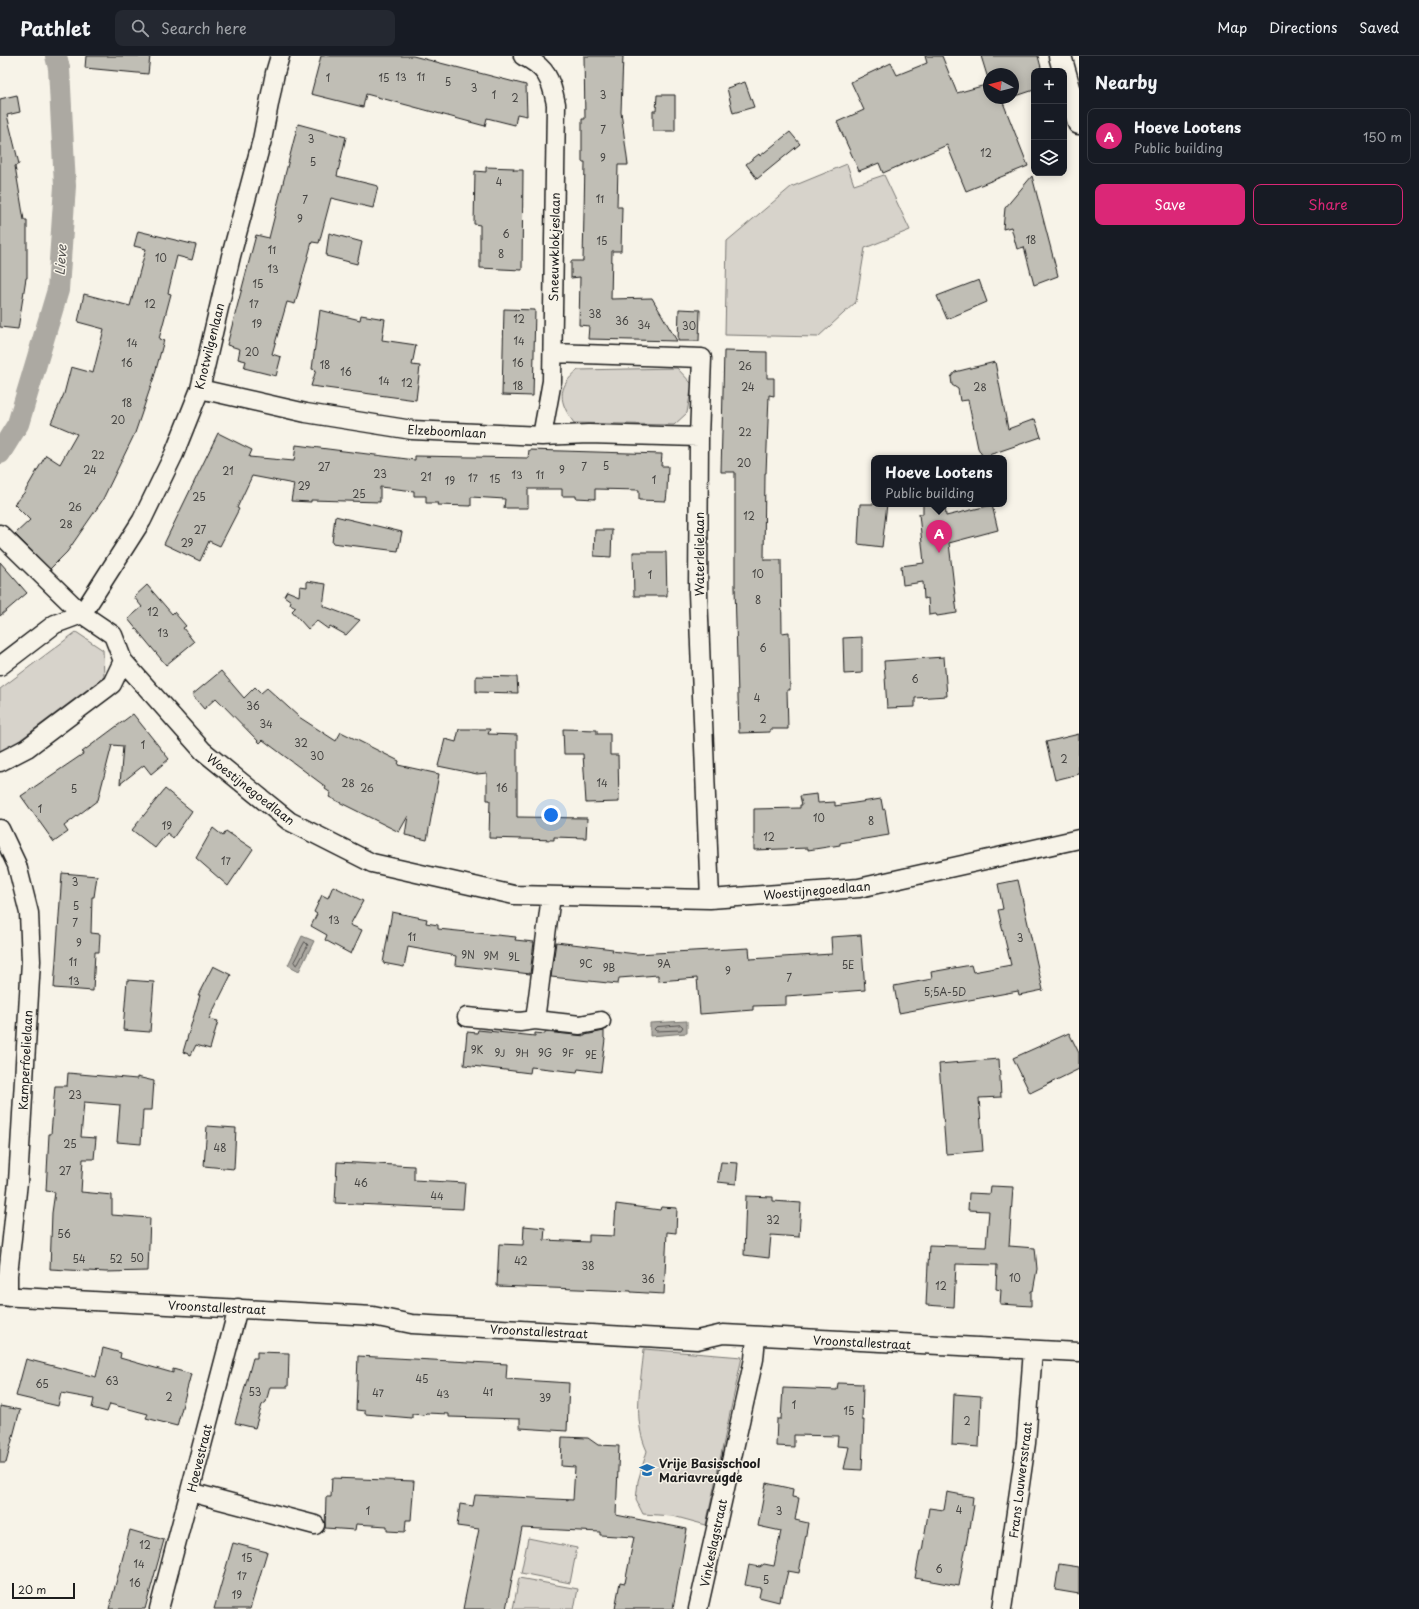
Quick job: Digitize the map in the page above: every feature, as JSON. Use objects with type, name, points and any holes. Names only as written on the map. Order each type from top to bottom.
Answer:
[{"type":"street","name":"Knotwilgenlaan","points":[[82,614],[142,520],[174,454],[200,389],[231,256],[262,140],[275,73],[280,56]]},
{"type":"street","points":[[1060,56],[1079,123]]},
{"type":"street","name":"Sneeuwklokjeslaan","points":[[529,59],[552,82],[556,104],[552,381],[542,436]]},
{"type":"street","name":"Waterlelielaan","points":[[553,353],[702,358],[699,437],[698,593],[710,899]]},
{"type":"street","name":"Elzeboomlaan","points":[[200,389],[306,413],[405,429],[542,436],[588,434],[699,437]]},
{"type":"street","points":[[0,534],[82,614],[114,634],[123,661],[112,684],[26,748],[0,762]]},
{"type":"street","points":[[0,666],[56,624],[82,614]]},
{"type":"street","name":"Woestijnegoedlaan","points":[[123,661],[203,751],[289,821],[372,863],[514,895],[710,899],[859,888],[1079,839]]},
{"type":"street","name":"Kamperfoelielaan","points":[[0,829],[17,865],[29,913],[31,961],[18,1182],[8,1275],[4,1296]]},
{"type":"street","points":[[535,1020],[551,896]]},
{"type":"street","points":[[467,1018],[520,1022],[535,1020],[580,1025],[601,1021]]},
{"type":"street","name":"Vroonstallestraat","points":[[4,1296],[373,1316],[412,1324],[697,1340],[723,1334],[756,1337],[1079,1352]]},
{"type":"street","name":"Hoevestraat","points":[[160,1609],[238,1308]]},
{"type":"street","name":"Vinkeslagstraat","points":[[698,1609],[754,1359],[756,1337]]},
{"type":"street","name":"Frans Louwersstraat","points":[[1002,1609],[1026,1443],[1033,1350]]},
{"type":"street","points":[[190,1492],[315,1525]]},
{"type":"shaded area","points":[[847,164],[854,185],[884,175],[910,230],[865,248],[856,302],[818,337],[725,335],[727,241],[791,187]]},
{"type":"shaded area","points":[[677,368],[692,384],[687,413],[674,425],[574,423],[563,402],[563,389],[566,383],[578,370]]},
{"type":"shaded area","points":[[76,632],[103,650],[104,677],[0,755],[0,689]]},
{"type":"shaded area","points":[[644,1349],[742,1357],[706,1525],[673,1516],[643,1514],[636,1500],[638,1481],[647,1451],[642,1439],[639,1414]]},
{"type":"shaded area","points":[[528,1538],[577,1548],[570,1583],[521,1573]]},
{"type":"shaded area","points":[[519,1578],[578,1589],[574,1609],[513,1609]]},
{"type":"water","points":[[302,936],[314,941],[299,971],[288,965]]},
{"type":"water","points":[[687,1021],[687,1033],[650,1036],[650,1023]]},
{"type":"building","points":[[86,56],[150,56],[148,74],[85,68]]},
{"type":"building","points":[[321,56],[413,56],[526,85],[527,116],[517,114],[515,125],[487,118],[485,126],[366,94],[363,107],[311,94]]},
{"type":"building","points":[[584,56],[623,56],[621,112],[628,165],[618,165],[617,207],[622,207],[621,251],[612,251],[611,299],[652,298],[677,341],[588,339],[589,326],[579,325],[580,277],[571,278],[571,261],[583,261],[585,162],[582,162],[582,119],[585,119]]},
{"type":"building","points":[[925,56],[942,56],[957,93],[983,86],[983,104],[1004,104],[1028,166],[966,191],[947,145],[883,173],[879,163],[859,171],[837,122],[864,110],[851,82],[891,63],[897,75],[927,63]]},
{"type":"building","points":[[981,56],[1038,56],[1041,68],[1031,68],[1031,91],[1019,95],[1019,68],[985,68]]},
{"type":"building","points":[[745,82],[754,107],[733,113],[727,88]]},
{"type":"building","points":[[17,95],[20,112],[7,115],[19,164],[15,166],[24,220],[27,220],[27,278],[18,329],[0,327],[0,99]]},
{"type":"building","points":[[657,95],[675,95],[675,131],[653,131],[653,111],[656,111]]},
{"type":"building","points":[[298,124],[346,137],[337,176],[378,186],[373,208],[331,198],[319,243],[312,242],[295,304],[287,302],[272,354],[281,357],[276,376],[244,368],[246,361],[238,359],[240,349],[227,345],[256,235],[269,238]]},
{"type":"building","points":[[790,132],[800,144],[757,179],[746,164],[759,154],[760,156]]},
{"type":"building","points":[[486,167],[514,168],[513,170],[523,170],[522,270],[480,268],[480,225],[474,224],[475,171],[486,172]]},
{"type":"building","points":[[1032,176],[1058,276],[1034,285],[1024,247],[1017,249],[1011,227],[1003,229],[1005,208]]},
{"type":"building","points":[[138,231],[196,245],[192,260],[177,256],[168,293],[171,294],[159,339],[164,340],[154,377],[135,433],[102,501],[67,552],[50,569],[15,534],[30,520],[14,504],[24,493],[46,455],[60,464],[77,434],[51,423],[64,394],[71,367],[93,373],[104,329],[78,322],[84,294],[130,306],[146,249],[134,246]]},
{"type":"building","points":[[329,233],[362,242],[357,264],[326,256]]},
{"type":"building","points":[[979,280],[987,302],[947,319],[937,296]]},
{"type":"building","points":[[504,309],[535,310],[533,396],[502,395]]},
{"type":"building","points":[[679,309],[700,310],[699,341],[678,341]]},
{"type":"building","points":[[320,310],[360,320],[361,315],[385,319],[382,340],[416,345],[412,365],[420,366],[416,400],[311,386],[316,370],[312,369]]},
{"type":"building","points":[[724,351],[767,352],[767,378],[774,378],[774,396],[769,395],[765,473],[764,560],[781,560],[782,633],[789,632],[790,690],[787,690],[788,729],[770,729],[770,732],[739,733],[735,587],[735,472],[721,472]]},
{"type":"building","points":[[995,362],[1008,429],[1035,419],[1041,437],[989,455],[982,455],[978,448],[968,400],[960,401],[958,389],[952,385],[951,377],[955,372]]},
{"type":"building","points":[[218,433],[252,450],[249,457],[294,461],[296,445],[415,460],[415,456],[528,458],[529,450],[662,454],[661,466],[668,466],[666,501],[639,500],[639,490],[595,489],[595,499],[576,498],[576,496],[562,496],[562,489],[528,489],[528,508],[504,508],[505,499],[471,497],[471,506],[437,505],[438,503],[426,503],[426,496],[414,496],[414,491],[380,487],[380,502],[311,500],[311,502],[291,501],[294,484],[252,476],[237,508],[239,509],[220,546],[209,541],[200,561],[164,544]]},
{"type":"building","points":[[860,504],[871,504],[871,507],[887,507],[882,547],[858,544]]},
{"type":"building","points":[[923,507],[945,507],[946,516],[984,507],[992,507],[998,530],[949,543],[957,613],[937,616],[936,614],[929,615],[928,598],[924,599],[923,582],[903,585],[901,566],[924,563],[919,514],[923,514]]},
{"type":"building","points":[[335,516],[402,532],[398,551],[332,543]]},
{"type":"building","points":[[595,530],[612,530],[611,557],[594,556]]},
{"type":"building","points":[[633,552],[666,552],[667,596],[634,596]]},
{"type":"building","points":[[0,562],[27,593],[0,616]]},
{"type":"building","points":[[307,581],[326,584],[323,606],[360,620],[346,635],[330,626],[328,629],[317,621],[308,629],[292,611],[296,607],[290,604],[291,601],[284,596],[287,591],[299,596],[300,586],[307,587]]},
{"type":"building","points":[[147,585],[172,614],[174,612],[186,626],[183,628],[194,642],[166,665],[128,619],[142,607],[134,597]]},
{"type":"building","points":[[862,637],[862,673],[844,674],[843,638]]},
{"type":"building","points":[[944,657],[947,696],[915,698],[915,707],[887,708],[884,661]]},
{"type":"building","points":[[221,671],[244,698],[255,687],[261,693],[267,688],[299,717],[336,741],[341,732],[399,761],[398,765],[439,774],[427,840],[405,835],[408,816],[399,832],[329,797],[331,793],[325,789],[326,787],[263,740],[260,743],[216,698],[204,709],[192,695]]},
{"type":"building","points":[[476,676],[517,677],[518,693],[476,692]]},
{"type":"building","points":[[133,714],[169,759],[151,774],[144,765],[120,784],[123,746],[112,745],[98,800],[64,826],[68,832],[54,842],[21,796],[83,754],[82,752]]},
{"type":"building","points":[[459,729],[490,729],[488,734],[517,735],[517,817],[587,818],[586,838],[554,837],[554,840],[489,838],[490,800],[487,800],[487,773],[477,774],[438,766],[445,739],[456,742]]},
{"type":"building","points":[[563,729],[597,730],[597,734],[610,734],[610,755],[618,755],[619,802],[586,803],[583,754],[564,754]]},
{"type":"building","points":[[1079,734],[1079,774],[1055,780],[1046,742]]},
{"type":"building","points":[[165,789],[192,811],[173,838],[167,833],[155,848],[132,830]]},
{"type":"building","points":[[817,794],[818,803],[835,802],[835,806],[881,799],[883,810],[885,809],[889,835],[808,850],[808,848],[754,850],[754,809],[800,808],[800,805],[802,805],[800,796]]},
{"type":"building","points":[[213,828],[223,836],[226,831],[253,849],[228,886],[196,858]]},
{"type":"building","points":[[62,873],[97,876],[94,897],[92,897],[91,933],[100,934],[99,952],[95,952],[93,991],[54,988]]},
{"type":"building","points":[[1018,880],[1043,990],[1019,995],[1018,991],[899,1013],[894,986],[932,979],[931,972],[971,965],[973,972],[1011,965],[998,910],[1003,909],[998,884]]},
{"type":"building","points":[[333,886],[363,901],[350,925],[362,930],[351,954],[325,940],[327,935],[311,926],[317,914],[314,912],[322,895],[328,898]]},
{"type":"building","points":[[392,912],[427,919],[426,923],[438,925],[438,929],[516,937],[515,940],[534,942],[530,974],[455,965],[456,956],[408,947],[404,967],[383,963]]},
{"type":"building","points":[[861,935],[865,990],[786,996],[786,1005],[753,1006],[753,1010],[700,1014],[697,978],[658,981],[658,975],[619,978],[618,984],[551,977],[556,942],[613,949],[612,951],[636,954],[749,948],[750,959],[832,954],[831,937]]},
{"type":"building","points":[[213,966],[231,975],[209,1019],[218,1021],[210,1049],[196,1045],[191,1055],[183,1052],[200,995],[198,995]]},
{"type":"building","points":[[127,980],[154,982],[150,1032],[123,1030]]},
{"type":"building","points":[[478,1030],[535,1036],[535,1033],[545,1034],[545,1032],[585,1036],[604,1031],[605,1039],[601,1072],[578,1069],[577,1072],[531,1067],[530,1073],[464,1065],[467,1032],[477,1033]]},
{"type":"building","points":[[1069,1033],[1079,1053],[1079,1069],[1030,1093],[1013,1058]]},
{"type":"building","points":[[999,1059],[1001,1097],[979,1098],[983,1151],[946,1154],[939,1064]]},
{"type":"building","points":[[68,1073],[137,1079],[137,1077],[154,1081],[152,1110],[143,1110],[141,1144],[117,1142],[120,1105],[84,1102],[81,1137],[96,1138],[94,1159],[83,1159],[81,1192],[112,1195],[112,1215],[150,1218],[148,1271],[106,1272],[50,1269],[52,1213],[55,1192],[46,1191],[49,1134],[51,1134],[55,1086],[67,1086]]},
{"type":"building","points":[[207,1126],[236,1128],[234,1169],[204,1166]]},
{"type":"building","points":[[337,1162],[414,1166],[414,1180],[465,1183],[463,1209],[335,1203]]},
{"type":"building","points":[[721,1162],[738,1163],[736,1184],[718,1182]]},
{"type":"building","points":[[991,1186],[1013,1187],[1009,1246],[1035,1248],[1037,1269],[1033,1291],[1031,1291],[1031,1306],[1000,1304],[1001,1290],[996,1289],[997,1265],[956,1264],[954,1307],[926,1305],[929,1245],[986,1247],[989,1211],[968,1210],[969,1193],[990,1194]]},
{"type":"building","points":[[746,1196],[773,1197],[773,1201],[801,1203],[799,1237],[771,1235],[769,1258],[744,1255]]},
{"type":"building","points":[[616,1204],[660,1210],[661,1207],[677,1208],[676,1233],[667,1232],[664,1294],[631,1291],[497,1286],[499,1244],[523,1245],[524,1226],[545,1228],[544,1240],[589,1242],[589,1235],[614,1236]]},
{"type":"building","points":[[103,1348],[121,1353],[120,1358],[173,1373],[173,1369],[191,1374],[177,1426],[146,1418],[148,1414],[110,1404],[107,1412],[92,1408],[94,1399],[61,1393],[58,1406],[16,1396],[26,1359],[96,1377]]},
{"type":"building","points":[[257,1352],[289,1353],[288,1387],[270,1387],[266,1402],[262,1405],[255,1428],[235,1423],[253,1358],[257,1358]]},
{"type":"building","points":[[358,1356],[507,1364],[506,1379],[569,1383],[567,1431],[520,1428],[520,1419],[449,1417],[449,1414],[426,1413],[424,1415],[412,1414],[412,1418],[365,1414],[365,1411],[356,1410]]},
{"type":"building","points":[[838,1383],[863,1384],[862,1420],[864,1420],[862,1470],[844,1469],[849,1447],[837,1446],[838,1436],[794,1435],[794,1447],[776,1446],[777,1419],[781,1419],[783,1388],[837,1390]]},
{"type":"building","points":[[954,1394],[981,1396],[979,1447],[952,1445]]},
{"type":"building","points":[[0,1406],[20,1410],[6,1463],[0,1463]]},
{"type":"building","points":[[562,1437],[588,1438],[598,1445],[619,1446],[616,1515],[687,1529],[673,1609],[615,1609],[620,1582],[625,1583],[634,1537],[600,1535],[600,1532],[522,1528],[506,1609],[463,1609],[479,1529],[457,1526],[460,1504],[473,1506],[475,1495],[573,1500],[575,1467],[561,1466]]},
{"type":"building","points":[[332,1478],[414,1481],[411,1520],[406,1520],[405,1532],[387,1531],[387,1526],[356,1524],[355,1530],[325,1528],[326,1497],[331,1497]]},
{"type":"building","points":[[766,1483],[793,1489],[792,1497],[799,1498],[795,1520],[808,1523],[799,1573],[788,1571],[782,1596],[780,1596],[779,1602],[759,1597],[761,1588],[745,1585],[749,1565],[760,1567],[764,1564],[774,1566],[781,1531],[758,1526]]},
{"type":"building","points":[[947,1492],[973,1497],[972,1505],[974,1505],[959,1586],[915,1578],[920,1551],[922,1551],[929,1508],[944,1510]]},
{"type":"building","points":[[130,1530],[164,1540],[145,1609],[109,1609]]},
{"type":"building","points":[[233,1543],[267,1552],[250,1609],[214,1609]]},
{"type":"building","points":[[1059,1564],[1079,1567],[1079,1594],[1055,1590]]},
{"type":"waterway","name":"Lieve","points":[[0,453],[18,424],[58,290],[65,186],[59,68],[56,56]]},
{"type":"place","name":"Hoeve Lootens","points":[[939,553]]},
{"type":"place","name":"Vrije Basisschool Mariavreugde","points":[[647,1470]]}]
